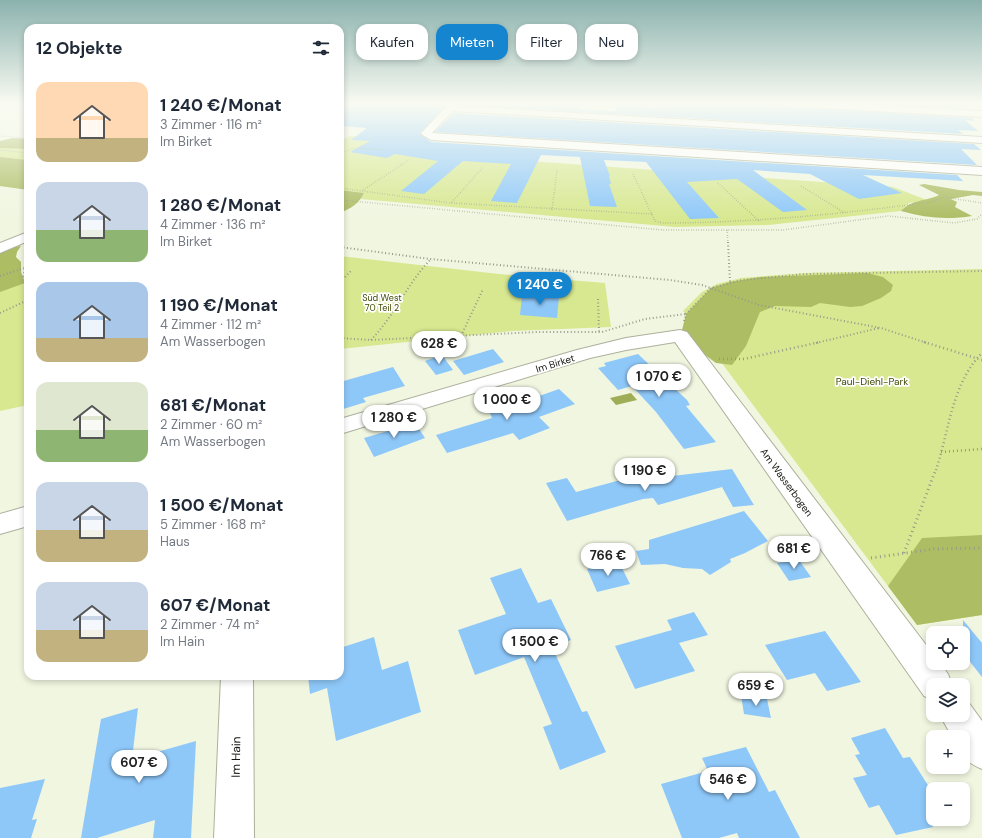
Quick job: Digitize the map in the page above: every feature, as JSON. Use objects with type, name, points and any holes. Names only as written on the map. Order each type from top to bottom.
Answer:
[{"type":"street","points":[[551,142],[643,146],[982,171]]},
{"type":"street","points":[[0,248],[24,238]]},
{"type":"street","name":"Am Wasserbogen","points":[[683,325],[697,359],[931,678]]},
{"type":"street","name":"Im Birket","points":[[344,426],[584,354],[626,344],[683,325]]},
{"type":"street","points":[[0,524],[24,517]]},
{"type":"street","name":"Im Hain","points":[[234,838],[237,680]]},
{"type":"street","points":[[962,722],[982,751]]},
{"type":"path","points":[[344,152],[353,148],[384,150]]},
{"type":"path","points":[[0,150],[24,153]]},
{"type":"path","points":[[362,190],[410,160]]},
{"type":"path","points":[[451,203],[483,167]]},
{"type":"path","points":[[552,210],[557,170]]},
{"type":"path","points":[[634,174],[655,221],[662,223],[760,222],[931,202],[943,197],[982,203]]},
{"type":"path","points":[[718,183],[760,222]]},
{"type":"path","points":[[801,186],[845,213]]},
{"type":"path","points":[[344,188],[451,203],[552,210],[652,214]]},
{"type":"path","points":[[344,200],[663,230],[783,230],[888,216],[954,223],[977,219],[982,214]]},
{"type":"path","points":[[727,230],[730,282]]},
{"type":"path","points":[[344,248],[430,260],[670,280],[702,285],[759,305],[881,328],[982,360]]},
{"type":"path","points":[[371,340],[384,326],[405,296],[417,275],[430,260]]},
{"type":"path","points":[[0,276],[24,269]]},
{"type":"path","points":[[344,278],[351,271]]},
{"type":"path","points":[[344,338],[371,340],[537,332],[599,332],[645,319],[683,325],[711,288],[730,282],[760,277],[806,274],[982,271]]},
{"type":"path","points":[[461,336],[483,289]]},
{"type":"path","points":[[598,299],[599,332]]},
{"type":"path","points":[[0,313],[24,302]]},
{"type":"path","points":[[697,359],[744,359],[881,328]]},
{"type":"path","points":[[904,553],[941,452],[946,429],[961,386],[975,358],[982,352]]},
{"type":"path","points":[[941,452],[982,449]]},
{"type":"path","points":[[845,562],[934,549],[982,548]]},
{"type":"green space","points":[[344,142],[410,142],[402,152],[893,187],[927,200],[909,203],[901,211],[768,225],[675,227],[361,199],[364,193],[344,190]]},
{"type":"green space","points":[[0,148],[24,149],[24,160],[0,157]]},
{"type":"green space","name":"Süd West 70 Teil 2","points":[[344,256],[499,274],[605,283],[611,327],[512,331],[344,349]]},
{"type":"green space","name":"Paul-Diehl-Park","points":[[982,269],[982,615],[917,625],[683,311],[702,292],[717,284],[741,278],[805,273]]},
{"type":"green space","points":[[24,277],[24,406],[0,411],[0,288]]},
{"type":"shaded area","points":[[0,142],[24,142],[24,149],[0,148]]},
{"type":"shaded area","points":[[0,157],[24,160],[24,189],[0,186]]},
{"type":"shaded area","points":[[924,184],[982,192],[982,196],[973,195],[951,199],[957,202],[955,207],[972,216],[936,218],[901,211],[909,204],[939,195],[919,185]]},
{"type":"shaded area","points":[[344,190],[364,193],[360,200],[344,211]]},
{"type":"shaded area","points":[[21,246],[16,257],[21,262],[21,272],[24,283],[0,292],[0,253],[13,247]]},
{"type":"shaded area","points":[[867,273],[883,277],[893,285],[891,291],[881,298],[862,306],[850,307],[820,303],[811,307],[775,306],[760,312],[746,346],[732,365],[716,363],[701,352],[682,330],[686,314],[711,288],[730,282],[760,277]]},
{"type":"shaded area","points":[[631,393],[637,400],[616,405],[610,398]]},
{"type":"shaded area","points":[[982,535],[982,615],[917,625],[888,586],[922,538]]},
{"type":"building","points":[[368,142],[433,142],[957,175],[963,181],[863,175],[902,193],[859,199],[810,174],[753,170],[807,210],[783,212],[737,179],[687,182],[719,218],[690,219],[646,162],[604,160],[610,176],[611,184],[609,184],[617,207],[590,206],[580,157],[541,155],[517,203],[491,201],[511,164],[463,161],[424,194],[401,191],[438,161],[395,154],[387,158],[350,152]]},
{"type":"building","points":[[601,142],[942,142],[974,144],[981,150],[961,149],[977,165]]},
{"type":"building","points":[[522,295],[559,297],[557,318],[520,315]]},
{"type":"building","points":[[493,349],[504,362],[464,375],[453,361]]},
{"type":"building","points":[[638,354],[687,400],[690,405],[686,406],[716,442],[684,449],[656,412],[632,386],[618,390],[598,368],[606,366],[604,363]]},
{"type":"building","points":[[442,355],[453,370],[436,375],[425,361]]},
{"type":"building","points":[[393,367],[405,386],[363,398],[366,402],[344,409],[344,381]]},
{"type":"building","points":[[559,389],[575,404],[539,417],[550,428],[519,440],[513,433],[447,453],[436,435],[492,418],[485,401],[501,395],[511,406]]},
{"type":"building","points":[[415,423],[425,438],[374,457],[364,438]]},
{"type":"building","points":[[732,469],[754,505],[733,507],[722,487],[658,505],[653,498],[643,499],[567,521],[546,483],[567,478],[576,492],[628,478],[632,484],[655,478]]},
{"type":"building","points":[[744,511],[768,541],[730,559],[731,562],[710,575],[702,569],[683,568],[665,564],[641,565],[636,551],[649,549],[649,540]]},
{"type":"building","points":[[799,560],[811,577],[789,581],[777,563]]},
{"type":"building","points":[[619,562],[630,584],[597,592],[587,569]]},
{"type":"building","points":[[521,568],[538,603],[551,599],[571,640],[552,647],[582,712],[587,711],[606,752],[560,770],[543,727],[552,724],[524,657],[475,675],[458,630],[506,614],[490,578]]},
{"type":"building","points":[[694,612],[708,635],[679,643],[695,671],[635,689],[615,646],[672,630],[667,620]]},
{"type":"building","points":[[963,620],[968,626],[963,626]]},
{"type":"building","points":[[970,628],[982,643],[982,677],[970,662]]},
{"type":"building","points":[[825,631],[861,682],[827,691],[815,673],[787,680],[765,645]]},
{"type":"building","points":[[374,637],[382,670],[408,661],[421,712],[336,741],[327,688],[310,694],[308,680],[344,680],[344,647]]},
{"type":"building","points":[[741,695],[767,699],[771,718],[744,714]]},
{"type":"building","points":[[138,708],[132,759],[196,741],[191,838],[153,838],[155,820],[97,838],[81,838],[101,719]]},
{"type":"building","points":[[885,728],[903,758],[910,757],[926,782],[926,826],[933,827],[896,835],[879,805],[869,808],[853,778],[867,775],[855,755],[860,754],[851,738]]},
{"type":"building","points":[[746,747],[769,792],[775,790],[800,838],[739,838],[737,833],[719,838],[682,838],[661,784],[708,771],[702,758]]},
{"type":"building","points":[[45,779],[32,820],[37,819],[31,838],[0,838],[0,788]]}]
